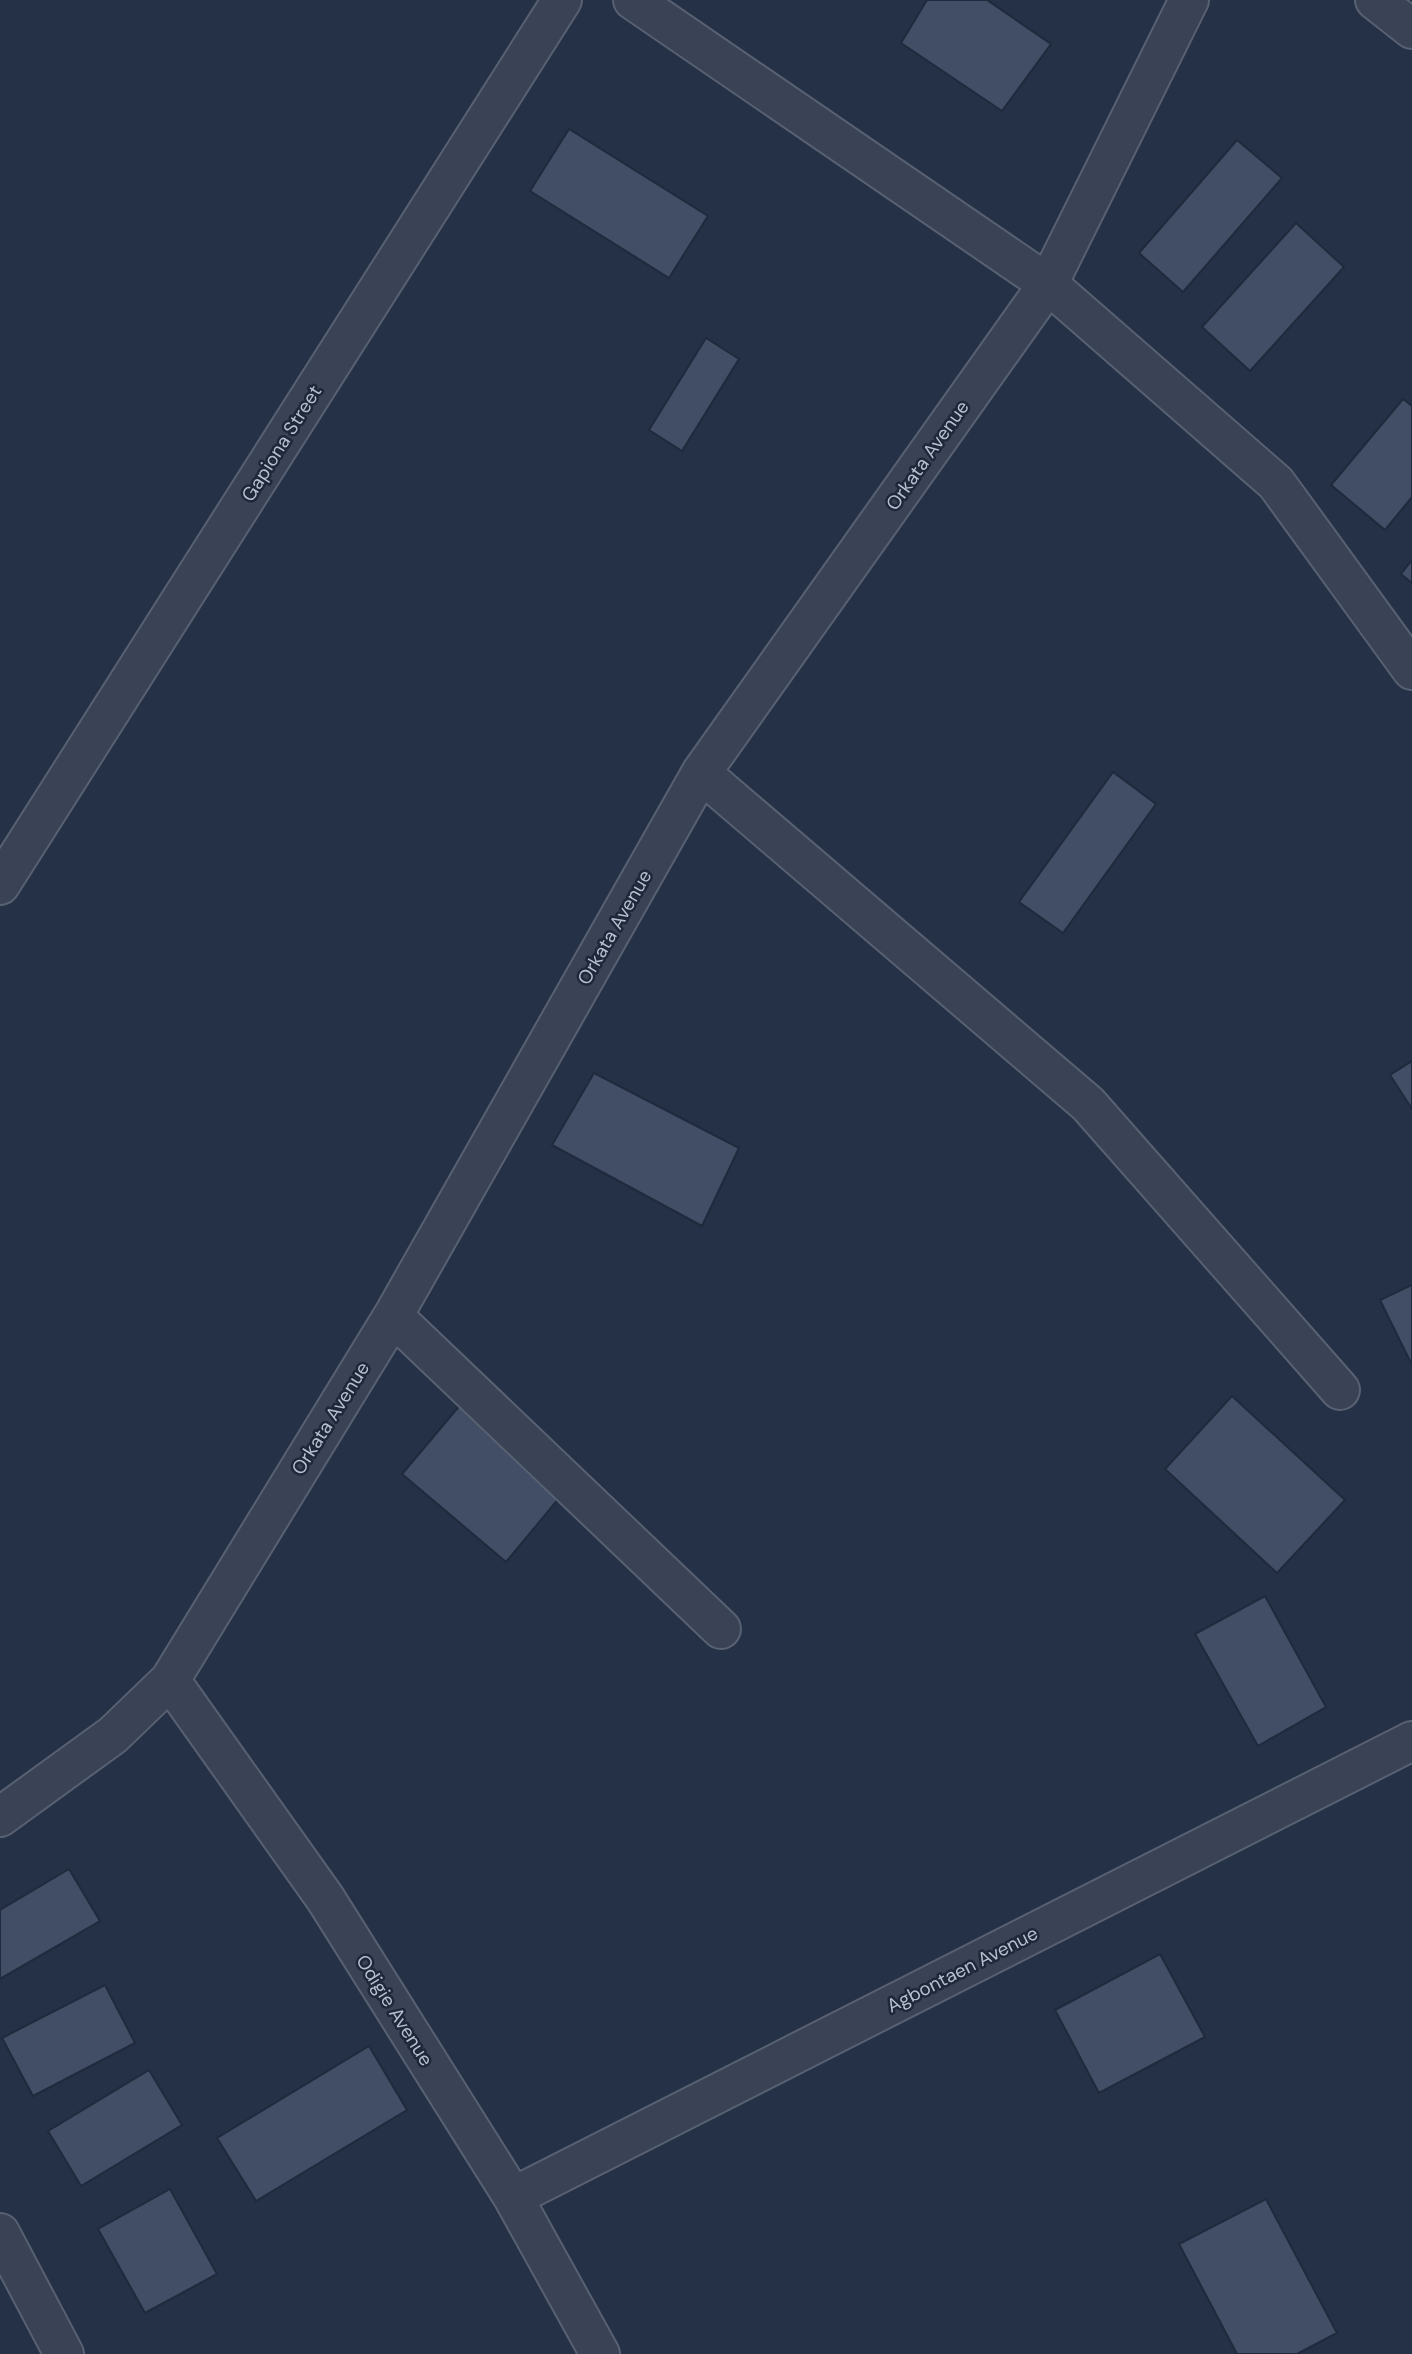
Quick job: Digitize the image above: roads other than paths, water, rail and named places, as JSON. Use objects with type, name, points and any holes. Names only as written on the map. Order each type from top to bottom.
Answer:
[{"type":"street","name":"Gapiona Street","points":[[0,885],[562,0]]},
{"type":"street","points":[[633,0],[1048,284],[1276,483],[1412,670]]},
{"type":"street","name":"Orkata Avenue","points":[[0,1817],[113,1735],[170,1680],[393,1315],[701,773],[1048,284],[1189,0]]},
{"type":"street","points":[[1375,0],[1412,29]]},
{"type":"street","points":[[701,773],[1088,1104],[1340,1390]]},
{"type":"street","points":[[393,1315],[720,1629]]},
{"type":"street","name":"Odigie Avenue","points":[[170,1680],[324,1898],[513,2197],[600,2354]]},
{"type":"street","name":"Agbontaen Avenue","points":[[513,2197],[1412,1741]]},
{"type":"street","points":[[0,2233],[64,2354]]}]
